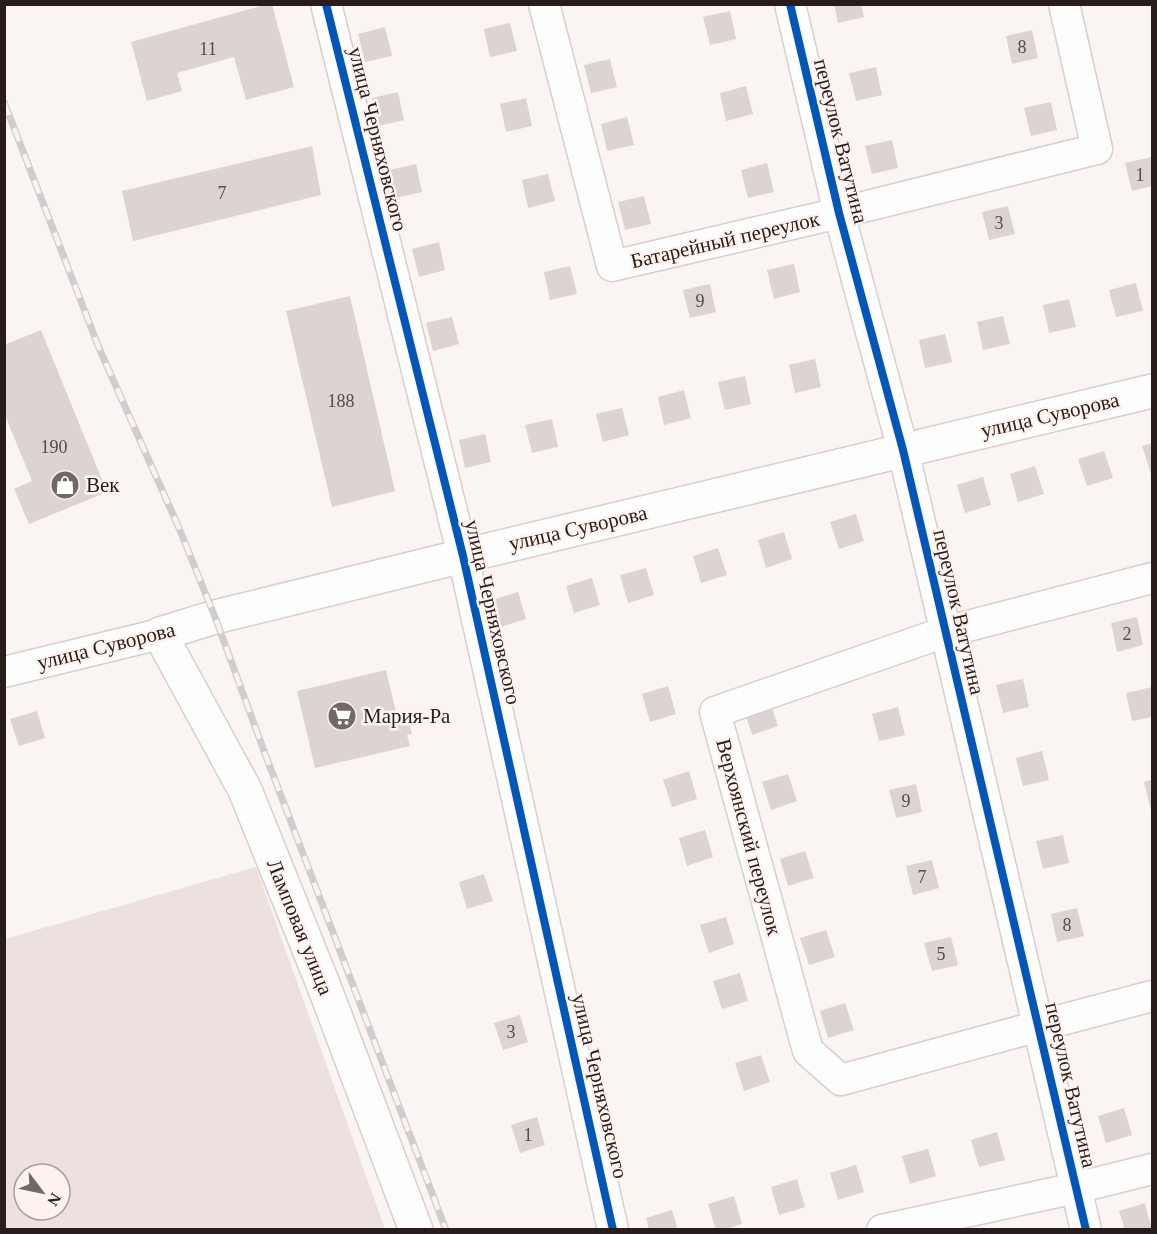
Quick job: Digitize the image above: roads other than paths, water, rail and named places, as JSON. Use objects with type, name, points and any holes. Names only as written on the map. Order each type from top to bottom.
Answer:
[{"type":"main road","name":"улица Суворова","points":[[160,634],[215,617],[463,556],[1152,391]]},
{"type":"main road","name":"Ламповая улица","points":[[160,634],[245,790],[325,989],[416,1230]]},
{"type":"street","name":"улица Черняховского","points":[[326,4],[463,556],[614,1230]]},
{"type":"street","name":"Батарейный переулок","points":[[544,4],[612,266],[839,213],[1097,148],[1064,4]]},
{"type":"street","name":"переулок Ватутина","points":[[790,4],[839,213],[903,450],[1086,1230]]},
{"type":"street","name":"Верхоянский переулок","points":[[1152,578],[945,632],[715,712],[808,1051],[841,1080],[1152,996]]},
{"type":"street","name":"улица Суворова","points":[[4,672],[160,634]]},
{"type":"street","points":[[882,1230],[1152,1169]]},
{"type":"railway","points":[[4,102],[99,348],[179,528],[215,617],[446,1230]]},
{"type":"place","name":"Век","points":[[65,485]]},
{"type":"place","name":"Мария-Ра","points":[[342,716]]}]
